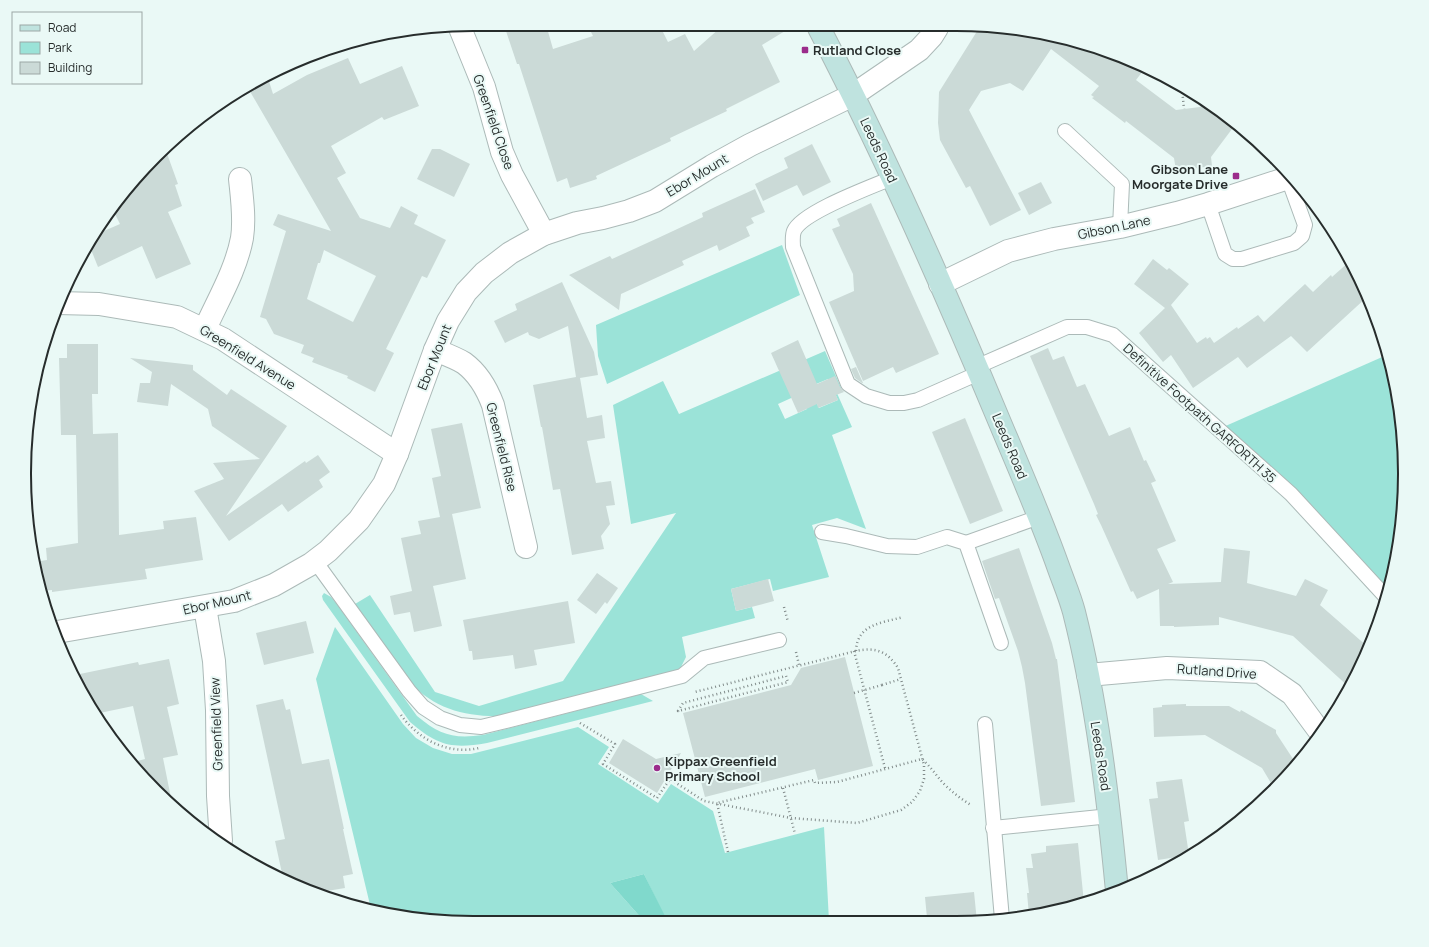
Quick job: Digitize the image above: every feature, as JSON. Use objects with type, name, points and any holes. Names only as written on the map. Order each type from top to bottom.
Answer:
[{"type":"main road","name":"Leeds Road","points":[[821,31],[853,94],[978,370],[1039,517],[1073,610],[1088,675],[1110,816],[1116,885]]},
{"type":"street","name":"Greenfield Close","points":[[461,31],[484,87],[502,152],[512,175],[544,234]]},
{"type":"street","points":[[853,94],[919,50],[935,31]]},
{"type":"street","name":"Ebor Mount","points":[[60,631],[234,601],[261,591],[293,575],[314,561],[344,536],[363,514],[384,484],[397,454],[435,350],[448,321],[466,292],[484,273],[510,254],[544,234],[577,223],[629,211],[655,200],[744,148],[853,94]]},
{"type":"street","name":"Gibson Lane","points":[[940,284],[1008,251],[1054,239],[1120,227],[1208,204],[1285,178]]},
{"type":"street","points":[[204,329],[233,267],[242,237],[240,179]]},
{"type":"street","name":"Greenfield Avenue","points":[[65,303],[99,304],[177,317],[204,329],[223,339],[397,454]]},
{"type":"street","name":"Greenfield Rise","points":[[435,350],[464,363],[477,375],[486,389],[493,405],[526,547]]},
{"type":"street","name":"Greenfield View","points":[[205,607],[214,668],[217,710],[218,796],[221,836]]},
{"type":"street","name":"Rutland Drive","points":[[1088,675],[1168,668],[1260,672],[1292,694],[1317,728]]},
{"type":"lane","points":[[1065,131],[1122,184],[1120,227]]},
{"type":"lane","name":"Definitive Footpath GARFORTH 35","points":[[892,178],[822,209],[802,221],[794,232],[793,247],[848,384],[866,396],[889,403],[904,403],[918,400],[1067,327],[1087,327],[1114,335],[1290,494],[1382,592]]},
{"type":"lane","points":[[1208,204],[1225,254],[1233,259],[1242,259],[1294,243],[1302,236],[1305,225],[1292,187]]},
{"type":"lane","points":[[822,532],[887,546],[917,547],[947,537],[966,543],[1039,517]]},
{"type":"lane","points":[[966,543],[1001,643]]},
{"type":"lane","points":[[314,561],[409,691],[423,707],[440,718],[460,725],[481,726],[502,722],[682,676],[704,658],[778,640]]},
{"type":"lane","points":[[985,724],[1001,913]]},
{"type":"lane","points":[[993,821],[1110,816]]},
{"type":"path","points":[[1182,94],[1184,109]]},
{"type":"path","points":[[886,768],[855,651],[859,635],[865,629],[903,617]]},
{"type":"path","points":[[786,676],[788,682],[678,711],[683,703],[713,695],[786,676]]},
{"type":"path","points":[[854,693],[901,680]]},
{"type":"path","points":[[711,688],[713,695]]},
{"type":"path","points":[[580,723],[615,744],[603,764],[657,798],[670,779],[704,801],[791,818],[857,823]]},
{"type":"path","points":[[717,803],[814,780],[815,783],[837,782],[922,759],[932,768],[943,783],[958,796],[993,821]]},
{"type":"path","points":[[783,788],[795,834]]},
{"type":"path","points":[[717,803],[728,852]]},
{"type":"green space","points":[[782,245],[800,295],[607,384],[598,356],[596,325]]},
{"type":"green space","points":[[825,351],[841,388],[836,391],[852,427],[832,435],[866,529],[837,518],[812,525],[829,577],[773,591],[770,579],[731,589],[736,611],[752,607],[755,618],[682,637],[686,657],[680,669],[501,716],[475,715],[451,710],[429,699],[419,691],[404,676],[382,641],[355,604],[370,595],[435,692],[479,706],[563,681],[676,513],[631,524],[613,405],[663,381],[679,414]],"holes":[[[828,379],[838,400],[819,408],[809,387]],[[800,394],[807,409],[785,419],[778,404]]]},
{"type":"green space","points":[[1382,357],[1394,416],[1398,474],[1394,531],[1382,591],[1221,428]]},
{"type":"green space","points":[[324,593],[331,597],[336,603],[417,716],[433,728],[447,734],[455,736],[483,735],[641,694],[653,701],[487,743],[464,746],[446,744],[437,741],[410,722],[323,600],[322,596]]},
{"type":"green space","points":[[335,627],[403,724],[416,738],[433,748],[452,754],[471,754],[578,727],[609,747],[598,764],[658,803],[671,784],[713,811],[725,853],[824,827],[829,916],[664,916],[644,874],[610,883],[639,916],[445,915],[416,912],[370,903],[316,679]]},
{"type":"green space","points":[[644,874],[665,916],[639,916],[610,883]]},
{"type":"building","points":[[506,31],[548,31],[553,49],[593,36],[590,31],[662,31],[668,42],[685,34],[694,51],[717,31],[785,31],[762,45],[780,82],[726,109],[727,111],[670,138],[671,141],[596,176],[597,179],[570,188],[567,178],[557,182],[519,64],[517,64]]},
{"type":"building","points":[[977,32],[1013,35],[1070,46],[1098,54],[1125,65],[1142,73],[1136,80],[1176,110],[1201,106],[1232,128],[1211,157],[1212,166],[1176,171],[1174,158],[1126,121],[1125,123],[1092,98],[1094,97],[1091,95],[1099,86],[1051,49],[1023,91],[1010,83],[981,91],[969,110],[1021,210],[990,226],[970,186],[966,188],[940,140],[938,123],[939,92]]},
{"type":"building","points":[[348,58],[360,84],[402,66],[419,106],[384,120],[382,117],[331,146],[346,173],[337,178],[360,218],[390,228],[401,206],[418,215],[414,224],[446,240],[427,278],[422,276],[386,349],[394,353],[375,392],[347,378],[348,376],[312,362],[314,358],[301,353],[304,345],[274,334],[266,319],[260,317],[286,231],[273,225],[278,214],[331,231],[250,91],[269,81],[273,94],[307,75]],"holes":[[[324,250],[376,276],[353,322],[307,299],[318,263],[320,263]]]},
{"type":"building","points":[[812,144],[831,182],[803,196],[797,185],[763,201],[755,184],[788,168],[784,158]]},
{"type":"building","points":[[432,149],[440,149],[470,164],[454,197],[417,179]]},
{"type":"building","points":[[167,155],[178,184],[175,185],[182,206],[168,212],[191,264],[156,279],[142,246],[98,267],[91,250],[104,231],[120,224],[115,214],[122,204]]},
{"type":"building","points":[[1041,182],[1052,203],[1029,215],[1018,193]]},
{"type":"building","points":[[755,189],[765,212],[751,218],[754,223],[746,227],[750,236],[719,251],[717,245],[682,261],[684,265],[621,294],[619,310],[569,275],[610,256],[612,259],[658,238],[703,217],[702,213]]},
{"type":"building","points":[[871,203],[939,354],[896,373],[893,367],[863,381],[829,302],[854,291],[853,274],[832,229],[840,226],[837,219]]},
{"type":"building","points":[[1153,259],[1167,270],[1169,268],[1189,284],[1171,305],[1197,343],[1206,337],[1207,339],[1210,337],[1214,343],[1258,315],[1264,322],[1305,284],[1313,292],[1331,275],[1332,277],[1346,265],[1363,301],[1307,352],[1291,336],[1247,368],[1238,357],[1193,388],[1171,355],[1163,362],[1139,333],[1165,308],[1134,284]]},
{"type":"building","points":[[562,282],[594,352],[598,375],[580,378],[587,418],[602,415],[605,438],[587,441],[596,483],[611,481],[615,505],[606,506],[610,524],[601,536],[604,549],[572,555],[560,489],[553,490],[533,385],[576,377],[568,326],[539,339],[529,335],[528,332],[505,343],[494,321],[517,310],[515,304]]},
{"type":"building","points":[[798,340],[817,384],[835,376],[844,392],[836,395],[838,400],[818,408],[817,404],[798,413],[771,353]]},
{"type":"building","points":[[67,344],[98,344],[98,394],[92,394],[93,434],[118,433],[119,535],[164,529],[163,521],[196,517],[203,560],[145,569],[147,579],[52,592],[52,590],[47,590],[40,561],[47,560],[46,548],[78,543],[76,435],[61,435],[59,358],[67,358]]},
{"type":"building","points":[[1048,348],[1053,360],[1064,356],[1077,387],[1085,384],[1109,436],[1130,427],[1144,461],[1146,460],[1156,481],[1151,483],[1176,541],[1157,549],[1173,582],[1168,584],[1221,582],[1224,548],[1250,551],[1247,583],[1296,596],[1305,579],[1328,590],[1320,605],[1364,643],[1345,683],[1293,636],[1219,617],[1219,625],[1174,627],[1160,626],[1159,589],[1137,599],[1133,591],[1131,592],[1096,515],[1098,514],[1094,504],[1030,356]]},
{"type":"building","points":[[130,358],[193,365],[193,370],[227,395],[231,389],[287,426],[226,516],[305,461],[306,463],[318,455],[330,472],[319,480],[323,487],[288,512],[282,504],[229,541],[194,491],[224,479],[213,463],[260,459],[212,426],[208,409],[171,384],[168,406],[137,402],[140,383],[150,383],[152,372]]},
{"type":"building","points":[[856,367],[863,383],[855,378],[851,369]]},
{"type":"building","points":[[965,418],[1003,511],[970,524],[932,432]]},
{"type":"building","points":[[462,423],[481,508],[452,514],[466,579],[433,586],[442,626],[414,632],[410,612],[394,615],[390,596],[412,591],[401,538],[421,534],[418,521],[440,517],[432,478],[441,476],[431,429]]},
{"type":"building","points":[[1019,548],[1057,659],[1075,802],[1041,806],[1022,667],[1018,651],[999,598],[995,599],[982,561]]},
{"type":"building","points":[[597,573],[618,588],[607,604],[605,602],[596,614],[577,600]]},
{"type":"building","points":[[768,579],[774,601],[736,611],[731,589]]},
{"type":"building","points":[[568,601],[575,643],[534,650],[537,665],[515,669],[513,655],[473,660],[472,651],[469,651],[463,620]]},
{"type":"building","points":[[306,621],[314,653],[264,665],[256,633]]},
{"type":"building","points":[[845,657],[873,766],[818,780],[815,769],[705,797],[683,713],[791,685],[801,668]]},
{"type":"building","points":[[169,659],[179,704],[167,707],[178,755],[163,758],[170,795],[138,761],[145,759],[133,706],[102,713],[90,695],[80,674],[138,662],[139,665]]},
{"type":"building","points":[[283,699],[286,710],[290,709],[302,764],[329,759],[353,874],[343,876],[345,888],[326,891],[282,872],[275,841],[285,839],[256,705]]},
{"type":"building","points":[[1186,704],[1186,706],[1229,706],[1240,712],[1241,710],[1276,730],[1276,733],[1293,759],[1271,783],[1262,768],[1205,735],[1154,737],[1153,708],[1162,707],[1162,705]]},
{"type":"building","points":[[623,739],[656,759],[681,753],[657,793],[609,763]]},
{"type":"building","points":[[1182,779],[1189,821],[1184,822],[1188,850],[1177,857],[1158,860],[1149,799],[1158,798],[1156,782]]},
{"type":"building","points":[[1078,843],[1083,897],[1028,909],[1027,893],[1029,893],[1026,868],[1033,868],[1031,854],[1046,852],[1046,846]]},
{"type":"building","points":[[974,892],[976,915],[927,916],[925,897]]},
{"type":"place","name":"Rutland Close","points":[[805,50]]},
{"type":"place","name":"Gibson Lane Moorgate Drive","points":[[1236,176]]},
{"type":"place","name":"Kippax Greenfield Primary School","points":[[657,768]]}]
